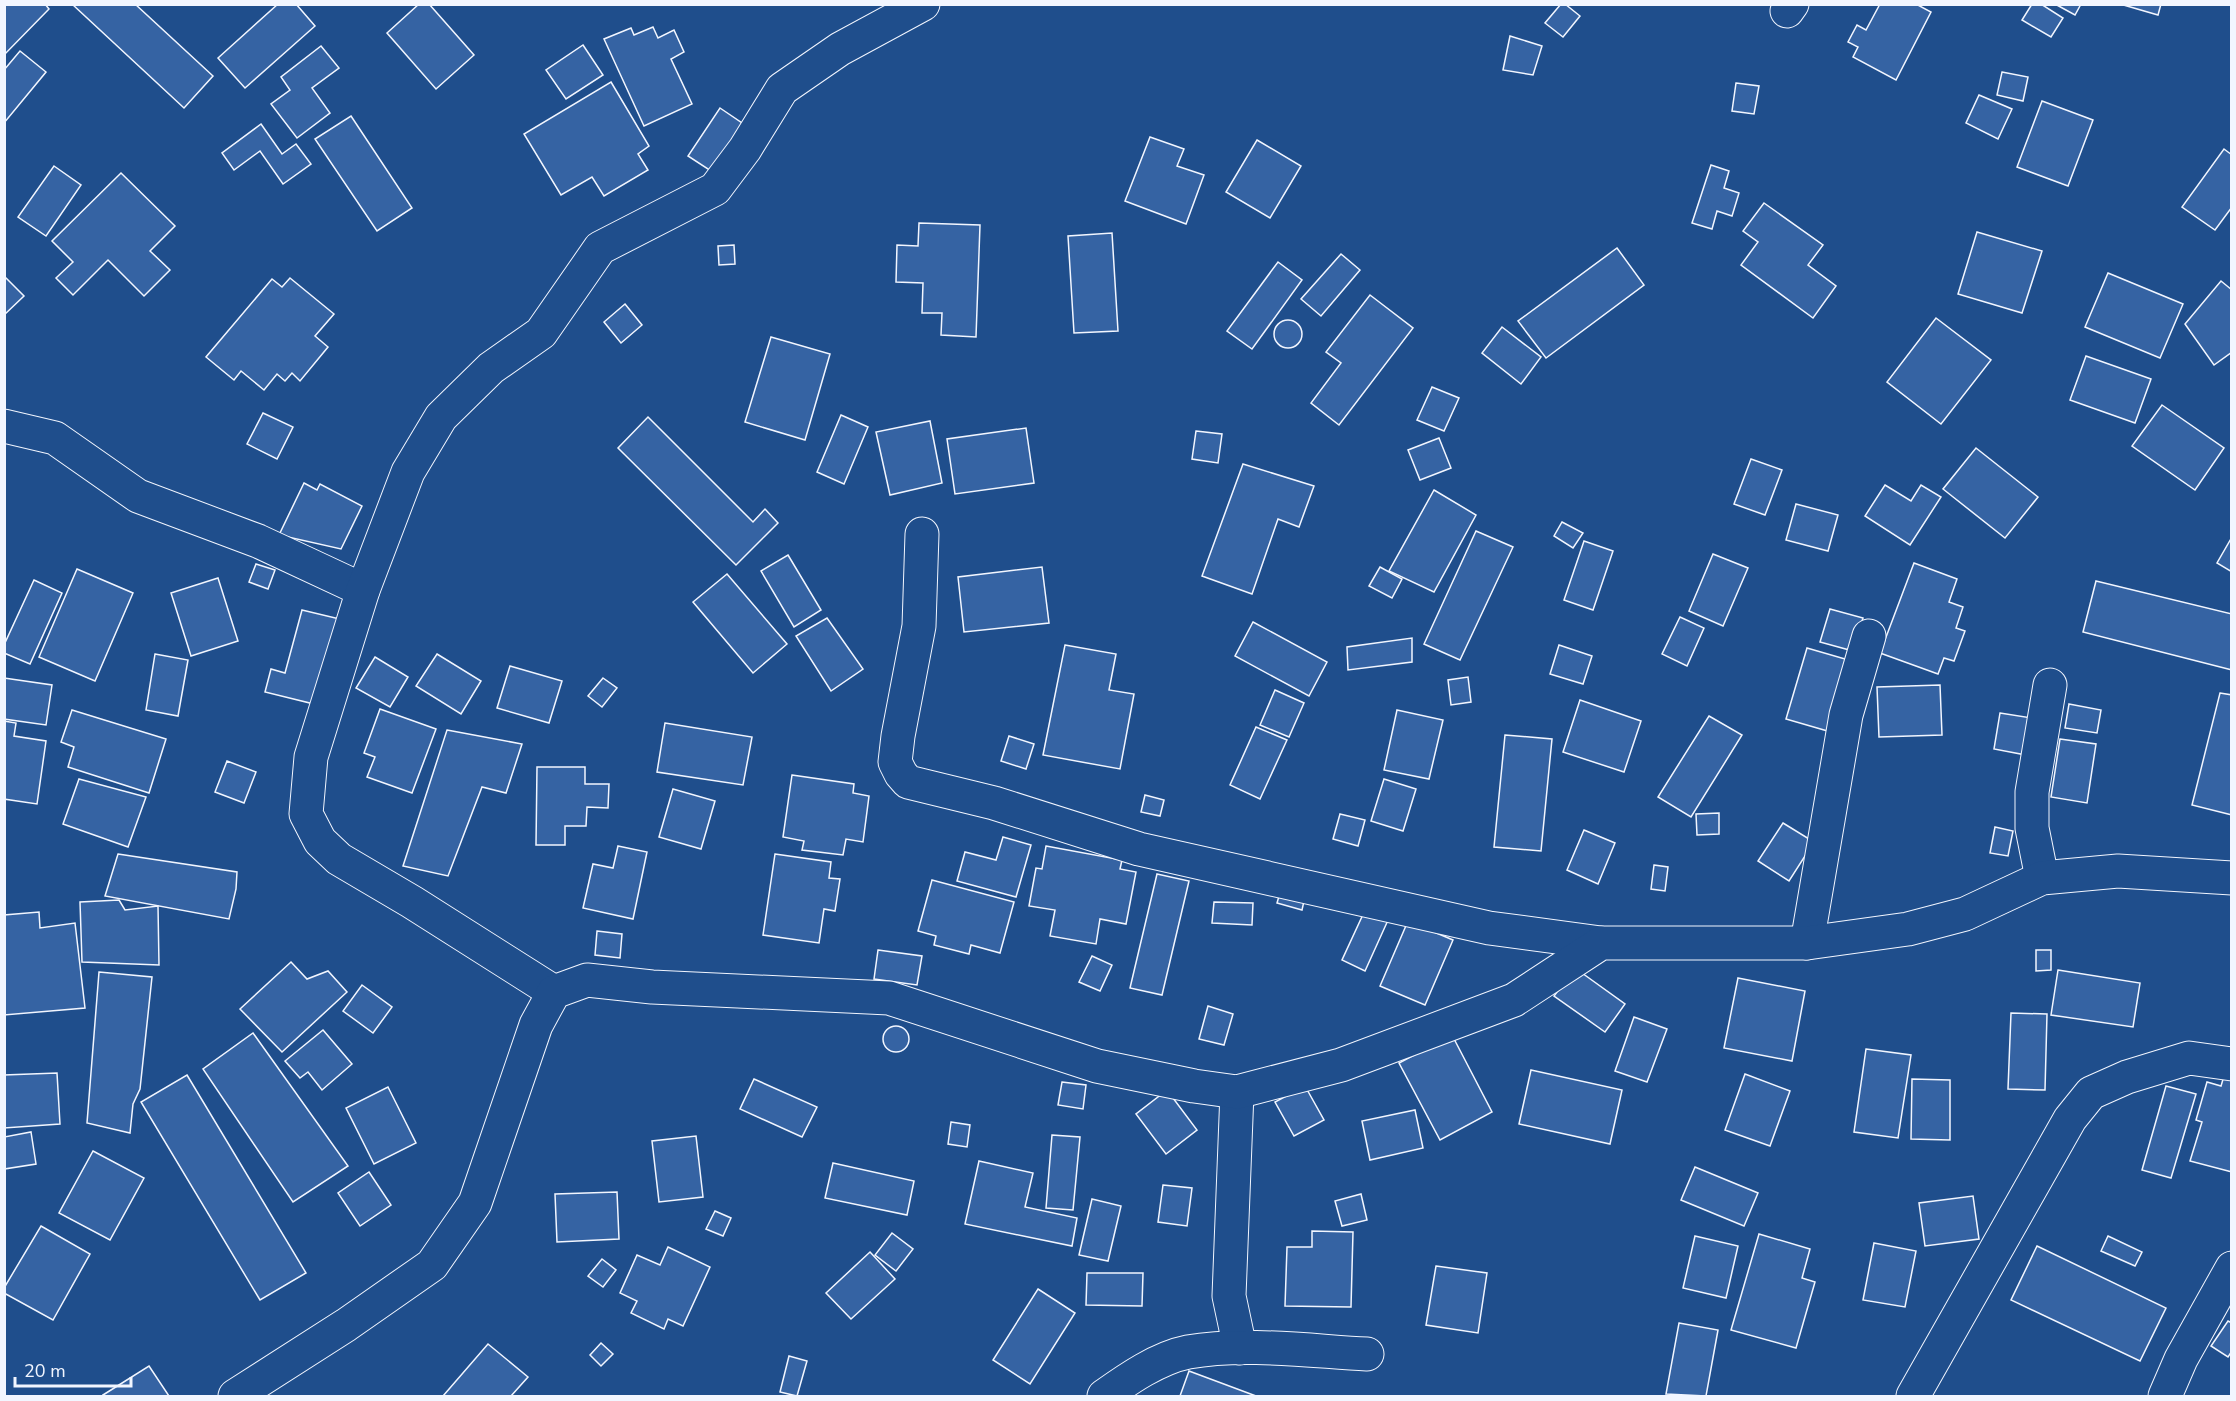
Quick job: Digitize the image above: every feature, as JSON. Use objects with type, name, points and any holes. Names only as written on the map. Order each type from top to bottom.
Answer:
[{"type":"street","points":[[554,992],[412,902],[339,859],[320,841],[306,814],[311,757],[363,590],[408,472],[441,417],[491,368],[541,333],[600,248],[715,189],[744,149],[782,89],[840,49],[923,4]]},
{"type":"street","points":[[4,426],[55,438],[138,496],[258,541],[363,590]]},
{"type":"street","points":[[922,534],[920,626],[895,762],[901,774],[908,782],[994,803],[1139,849],[1489,928],[1601,944],[1807,943],[1908,929],[1965,914],[2042,878],[2118,871],[2232,878]]},
{"type":"street","points":[[1807,943],[1846,714],[1869,636]]},
{"type":"street","points":[[2042,878],[2032,828],[2032,792],[2050,685]]},
{"type":"street","points":[[235,1396],[346,1325],[432,1265],[475,1203],[536,1025],[554,992],[587,980],[652,987],[889,998],[1097,1066],[1194,1086],[1237,1092],[1341,1065],[1514,1000],[1601,944]]},
{"type":"street","points":[[1913,1396],[2070,1119],[2091,1093],[2127,1077],[2189,1058],[2232,1064]]},
{"type":"street","points":[[1237,1092],[1229,1296],[1240,1348]]},
{"type":"street","points":[[2165,1396],[2181,1359],[2232,1268]]},
{"type":"street","points":[[1104,1396],[1137,1372],[1187,1353],[1240,1348],[1367,1354]]},
{"type":"building","points":[[4,4],[45,4],[49,9],[4,55]]},
{"type":"building","points":[[72,4],[135,4],[213,76],[184,108]]},
{"type":"building","points":[[278,4],[296,4],[315,26],[245,88],[218,58]]},
{"type":"building","points":[[419,4],[429,4],[474,55],[436,89],[387,33]]},
{"type":"building","points":[[1561,4],[1565,4],[1580,16],[1563,37],[1545,23]]},
{"type":"building","points":[[1880,4],[1916,4],[1931,12],[1896,80],[1853,57],[1858,47],[1848,42],[1857,25],[1866,30]]},
{"type":"building","points":[[2032,4],[2041,4],[2063,18],[2051,37],[2022,20]]},
{"type":"building","points":[[2055,4],[2081,4],[2075,15]]},
{"type":"building","points":[[2120,4],[2161,4],[2158,15]]},
{"type":"building","points":[[653,27],[658,38],[674,30],[684,52],[671,59],[692,104],[644,126],[604,39],[631,28],[634,35]]},
{"type":"building","points":[[1510,36],[1542,46],[1533,75],[1503,70]]},
{"type":"building","points":[[583,45],[603,75],[566,99],[546,70]]},
{"type":"building","points":[[321,46],[339,68],[312,88],[330,113],[297,138],[271,104],[290,90],[281,77]]},
{"type":"building","points":[[20,51],[46,72],[4,123],[4,70]]},
{"type":"building","points":[[2002,72],[2028,77],[2023,101],[1997,95]]},
{"type":"building","points":[[611,82],[649,146],[638,154],[648,170],[604,196],[592,177],[561,195],[524,134]]},
{"type":"building","points":[[1736,83],[1759,86],[1754,114],[1732,111]]},
{"type":"building","points":[[1979,95],[2012,109],[1998,139],[1966,123]]},
{"type":"building","points":[[2042,101],[2093,120],[2068,186],[2017,167]]},
{"type":"building","points":[[720,108],[745,125],[714,173],[688,156]]},
{"type":"building","points":[[351,116],[412,208],[377,231],[315,139]]},
{"type":"building","points":[[261,124],[282,154],[296,144],[311,164],[283,184],[260,151],[234,170],[222,153]]},
{"type":"building","points":[[1150,137],[1184,149],[1177,166],[1204,175],[1186,224],[1125,201]]},
{"type":"building","points":[[1257,140],[1301,166],[1270,218],[1226,192]]},
{"type":"building","points":[[2224,149],[2232,155],[2232,207],[2215,230],[2182,207]]},
{"type":"building","points":[[1711,165],[1729,171],[1724,188],[1739,193],[1732,216],[1717,211],[1712,229],[1692,223]]},
{"type":"building","points":[[54,166],[81,185],[46,236],[18,217]]},
{"type":"building","points":[[121,173],[175,226],[150,251],[170,270],[144,296],[108,260],[73,295],[56,278],[73,262],[52,241]]},
{"type":"building","points":[[1764,203],[1823,245],[1808,265],[1836,286],[1813,318],[1741,265],[1758,242],[1743,231]]},
{"type":"building","points":[[919,223],[980,225],[976,337],[941,335],[942,313],[922,313],[923,283],[896,282],[897,245],[918,246]]},
{"type":"building","points":[[1977,232],[2042,251],[2022,313],[1958,294]]},
{"type":"building","points":[[1112,233],[1118,331],[1074,333],[1068,236]]},
{"type":"building","points":[[734,245],[735,264],[719,265],[718,246]]},
{"type":"building","points":[[1617,248],[1644,285],[1546,358],[1518,321]]},
{"type":"building","points":[[1341,254],[1360,270],[1321,316],[1301,299]]},
{"type":"building","points":[[1278,262],[1302,280],[1252,349],[1227,331]]},
{"type":"building","points":[[2108,273],[2183,304],[2160,358],[2085,327]]},
{"type":"building","points":[[4,276],[24,296],[4,315]]},
{"type":"building","points":[[290,278],[334,314],[315,336],[328,347],[300,381],[292,373],[285,381],[277,374],[264,390],[241,371],[234,380],[206,357],[272,279],[282,287]]},
{"type":"building","points":[[2221,281],[2232,290],[2232,352],[2214,365],[2185,324]]},
{"type":"building","points":[[1370,295],[1413,328],[1339,425],[1311,403],[1341,363],[1326,352]]},
{"type":"building","points":[[625,304],[642,325],[621,343],[604,322]]},
{"type":"building","points":[[1936,318],[1991,360],[1941,424],[1887,382]]},
{"type":"building","points":[[1288,320],[1298,324],[1302,334],[1298,344],[1288,348],[1278,344],[1274,334],[1278,324]]},
{"type":"building","points":[[1502,327],[1541,357],[1521,384],[1482,353]]},
{"type":"building","points":[[771,337],[830,354],[805,440],[745,422]]},
{"type":"building","points":[[2086,356],[2151,379],[2135,423],[2070,400]]},
{"type":"building","points":[[1432,387],[1459,398],[1444,431],[1417,420]]},
{"type":"building","points":[[2162,405],[2224,448],[2195,490],[2132,446]]},
{"type":"building","points":[[263,413],[293,427],[277,459],[247,444]]},
{"type":"building","points":[[841,415],[868,427],[844,484],[817,472]]},
{"type":"building","points":[[648,417],[753,522],[765,509],[778,523],[736,565],[618,448]]},
{"type":"building","points":[[930,421],[942,483],[890,495],[876,432]]},
{"type":"building","points":[[1026,428],[1034,483],[955,494],[947,439]]},
{"type":"building","points":[[1196,431],[1222,434],[1218,463],[1192,459]]},
{"type":"building","points":[[1439,438],[1451,468],[1420,480],[1408,450]]},
{"type":"building","points":[[1976,448],[2038,497],[2005,538],[1943,489]]},
{"type":"building","points":[[1751,459],[1782,470],[1765,515],[1734,504]]},
{"type":"building","points":[[1243,464],[1314,486],[1299,527],[1278,519],[1252,594],[1202,576]]},
{"type":"building","points":[[304,483],[317,490],[320,484],[362,506],[341,549],[279,535]]},
{"type":"building","points":[[1885,485],[1911,501],[1921,485],[1941,497],[1910,545],[1865,516]]},
{"type":"building","points":[[1434,490],[1476,515],[1434,592],[1389,571]]},
{"type":"building","points":[[1796,504],[1838,515],[1828,551],[1786,540]]},
{"type":"building","points":[[1562,522],[1583,533],[1573,548],[1554,536]]},
{"type":"building","points":[[1476,531],[1513,547],[1460,660],[1424,644]]},
{"type":"building","points":[[2232,537],[2232,572],[2217,563]]},
{"type":"building","points":[[1584,541],[1613,551],[1593,610],[1564,600]]},
{"type":"building","points":[[1713,554],[1748,568],[1723,626],[1689,611]]},
{"type":"building","points":[[788,555],[821,610],[794,627],[761,571]]},
{"type":"building","points":[[1914,563],[1957,579],[1949,602],[1963,607],[1956,628],[1965,631],[1954,661],[1944,658],[1938,674],[1880,653]]},
{"type":"building","points":[[256,564],[275,570],[268,589],[249,582]]},
{"type":"building","points":[[1042,567],[1049,623],[964,632],[958,577]]},
{"type":"building","points":[[1380,567],[1402,579],[1392,598],[1369,586]]},
{"type":"building","points":[[77,569],[133,593],[95,681],[39,657]]},
{"type":"building","points":[[727,574],[787,644],[753,673],[693,602]]},
{"type":"building","points":[[218,578],[238,641],[191,656],[171,593]]},
{"type":"building","points":[[34,580],[62,593],[30,664],[4,653],[4,645]]},
{"type":"building","points":[[2096,581],[2232,614],[2232,670],[2083,632]]},
{"type":"building","points":[[1830,609],[1863,618],[1853,651],[1820,642]]},
{"type":"building","points":[[302,610],[348,621],[314,704],[265,692],[271,669],[285,673]]},
{"type":"building","points":[[1680,617],[1704,628],[1687,666],[1662,654]]},
{"type":"building","points":[[827,618],[863,669],[831,691],[796,636]]},
{"type":"building","points":[[1253,622],[1327,662],[1309,696],[1235,656]]},
{"type":"building","points":[[1412,638],[1412,662],[1348,670],[1347,647]]},
{"type":"building","points":[[1065,645],[1116,654],[1109,690],[1134,694],[1120,769],[1043,755]]},
{"type":"building","points":[[1559,645],[1592,656],[1583,684],[1550,674]]},
{"type":"building","points":[[1807,648],[1852,661],[1831,732],[1786,719]]},
{"type":"building","points":[[155,654],[188,660],[178,716],[146,710]]},
{"type":"building","points":[[437,654],[481,681],[461,714],[416,686]]},
{"type":"building","points":[[375,657],[408,677],[390,707],[356,688]]},
{"type":"building","points":[[510,666],[562,681],[549,723],[497,708]]},
{"type":"building","points":[[1468,677],[1471,702],[1451,705],[1448,680]]},
{"type":"building","points":[[4,678],[52,685],[46,725],[4,719]]},
{"type":"building","points":[[603,678],[617,688],[602,707],[588,696]]},
{"type":"building","points":[[1940,685],[1942,735],[1879,737],[1877,687]]},
{"type":"building","points":[[1275,690],[1304,703],[1289,737],[1260,725]]},
{"type":"building","points":[[2220,693],[2232,695],[2232,815],[2192,805]]},
{"type":"building","points":[[1580,700],[1641,721],[1624,772],[1563,752]]},
{"type":"building","points":[[2069,704],[2101,710],[2097,733],[2065,728]]},
{"type":"building","points":[[380,709],[436,729],[412,793],[367,777],[375,757],[364,753]]},
{"type":"building","points":[[72,710],[166,739],[149,793],[68,767],[74,747],[61,742]]},
{"type":"building","points":[[1397,710],[1443,720],[1429,779],[1384,770]]},
{"type":"building","points":[[2000,713],[2032,718],[2026,755],[1994,749]]},
{"type":"building","points":[[1709,716],[1742,735],[1691,817],[1658,797]]},
{"type":"building","points":[[4,721],[16,723],[14,736],[46,741],[37,804],[4,799]]},
{"type":"building","points":[[665,723],[752,737],[743,785],[657,772]]},
{"type":"building","points":[[1256,727],[1287,740],[1260,799],[1230,785]]},
{"type":"building","points":[[447,730],[522,744],[506,793],[482,787],[448,876],[403,866]]},
{"type":"building","points":[[1505,735],[1552,739],[1541,851],[1494,847]]},
{"type":"building","points":[[1009,736],[1034,744],[1026,769],[1001,761]]},
{"type":"building","points":[[2060,739],[2096,744],[2087,803],[2051,797]]},
{"type":"building","points":[[227,761],[256,772],[244,803],[215,792]]},
{"type":"building","points":[[537,767],[585,767],[585,784],[609,784],[608,808],[587,807],[586,826],[565,826],[565,845],[536,845]]},
{"type":"building","points":[[792,775],[854,784],[853,793],[869,796],[863,842],[846,839],[843,855],[802,850],[804,841],[783,837]]},
{"type":"building","points":[[79,779],[146,797],[128,847],[63,824]]},
{"type":"building","points":[[1384,779],[1416,789],[1403,831],[1371,821]]},
{"type":"building","points":[[673,789],[715,801],[701,849],[659,837]]},
{"type":"building","points":[[1145,795],[1164,800],[1160,816],[1141,812]]},
{"type":"building","points":[[1719,813],[1719,834],[1697,835],[1696,814]]},
{"type":"building","points":[[1340,814],[1365,820],[1358,846],[1333,839]]},
{"type":"building","points":[[1783,823],[1814,842],[1789,881],[1758,861]]},
{"type":"building","points":[[1995,827],[2013,831],[2008,856],[1990,853]]},
{"type":"building","points":[[1584,830],[1615,843],[1598,884],[1567,870]]},
{"type":"building","points":[[1003,837],[1031,845],[1016,897],[957,881],[965,852],[996,860]]},
{"type":"building","points":[[618,846],[647,852],[633,919],[583,908],[593,864],[613,868]]},
{"type":"building","points":[[1046,846],[1122,860],[1120,869],[1136,872],[1126,924],[1100,919],[1096,944],[1050,936],[1055,910],[1029,906],[1036,868],[1042,869]]},
{"type":"building","points":[[118,854],[237,872],[236,889],[229,919],[105,896]]},
{"type":"building","points":[[775,854],[831,862],[829,878],[840,879],[835,911],[824,909],[819,943],[763,935]]},
{"type":"building","points":[[1654,865],[1668,867],[1665,891],[1651,889]]},
{"type":"building","points":[[1157,874],[1189,881],[1162,995],[1130,988]]},
{"type":"building","points":[[932,880],[1014,902],[1000,953],[971,945],[969,954],[934,945],[936,936],[918,931]]},
{"type":"building","points":[[1282,886],[1306,892],[1302,910],[1277,903]]},
{"type":"building","points":[[119,900],[125,910],[158,906],[159,965],[82,962],[80,902]]},
{"type":"building","points":[[1214,902],[1253,903],[1252,925],[1212,923]]},
{"type":"building","points":[[1366,908],[1389,918],[1365,971],[1342,960]]},
{"type":"building","points":[[39,912],[40,928],[75,923],[85,1008],[4,1015],[4,915]]},
{"type":"building","points":[[1408,921],[1453,940],[1425,1005],[1380,986]]},
{"type":"building","points":[[597,931],[622,934],[620,958],[595,955]]},
{"type":"building","points":[[878,950],[922,956],[917,985],[874,979]]},
{"type":"building","points":[[2036,950],[2051,950],[2051,970],[2036,971]]},
{"type":"building","points":[[1092,956],[1112,965],[1100,991],[1079,982]]},
{"type":"building","points":[[291,962],[307,979],[328,971],[347,992],[282,1052],[240,1009]]},
{"type":"building","points":[[1575,968],[1625,1004],[1605,1032],[1554,996]]},
{"type":"building","points":[[2058,970],[2140,983],[2133,1027],[2051,1015]]},
{"type":"building","points":[[99,972],[152,977],[140,1089],[133,1104],[130,1133],[87,1123]]},
{"type":"building","points":[[1738,978],[1805,991],[1792,1061],[1724,1048]]},
{"type":"building","points":[[362,985],[392,1007],[373,1033],[343,1011]]},
{"type":"building","points":[[1208,1006],[1233,1014],[1224,1045],[1199,1039]]},
{"type":"building","points":[[2011,1013],[2047,1014],[2045,1090],[2008,1089]]},
{"type":"building","points":[[1634,1017],[1667,1029],[1647,1082],[1615,1071]]},
{"type":"building","points":[[896,1026],[905,1030],[909,1039],[905,1048],[896,1052],[887,1048],[883,1039],[887,1030]]},
{"type":"building","points":[[323,1030],[352,1064],[322,1090],[308,1072],[300,1078],[285,1061]]},
{"type":"building","points":[[253,1033],[348,1166],[293,1202],[203,1069]]},
{"type":"building","points":[[1452,1035],[1492,1112],[1440,1140],[1399,1063]]},
{"type":"building","points":[[1866,1049],[1911,1055],[1898,1138],[1854,1132]]},
{"type":"building","points":[[2227,1066],[2232,1068],[2232,1172],[2190,1161],[2202,1122],[2196,1120],[2207,1082],[2221,1086]]},
{"type":"building","points":[[1531,1070],[1622,1090],[1610,1144],[1519,1124]]},
{"type":"building","points":[[57,1073],[60,1124],[4,1128],[4,1075]]},
{"type":"building","points":[[1745,1074],[1790,1091],[1770,1146],[1725,1130]]},
{"type":"building","points":[[187,1075],[306,1273],[260,1300],[141,1102]]},
{"type":"building","points":[[754,1079],[817,1107],[802,1137],[740,1109]]},
{"type":"building","points":[[1912,1079],[1950,1080],[1950,1140],[1911,1139]]},
{"type":"building","points":[[1062,1082],[1086,1085],[1083,1109],[1058,1105]]},
{"type":"building","points":[[1305,1086],[1324,1120],[1294,1136],[1275,1102]]},
{"type":"building","points":[[2166,1086],[2196,1094],[2171,1178],[2142,1170]]},
{"type":"building","points":[[388,1087],[416,1143],[374,1164],[346,1108]]},
{"type":"building","points":[[1167,1090],[1197,1130],[1166,1154],[1136,1114]]},
{"type":"building","points":[[1415,1110],[1423,1148],[1370,1160],[1362,1121]]},
{"type":"building","points":[[951,1122],[970,1125],[967,1147],[948,1144]]},
{"type":"building","points":[[31,1132],[36,1164],[4,1169],[4,1137]]},
{"type":"building","points":[[1052,1135],[1080,1137],[1073,1210],[1046,1208]]},
{"type":"building","points":[[696,1136],[703,1197],[659,1202],[652,1141]]},
{"type":"building","points":[[93,1151],[144,1178],[110,1240],[59,1213]]},
{"type":"building","points":[[979,1161],[1033,1173],[1025,1207],[1077,1218],[1072,1246],[965,1224]]},
{"type":"building","points":[[833,1163],[914,1181],[907,1215],[825,1198]]},
{"type":"building","points":[[1695,1167],[1758,1193],[1744,1226],[1681,1200]]},
{"type":"building","points":[[369,1172],[391,1205],[360,1226],[338,1193]]},
{"type":"building","points":[[1163,1185],[1192,1188],[1187,1226],[1158,1222]]},
{"type":"building","points":[[617,1192],[619,1239],[557,1242],[555,1194]]},
{"type":"building","points":[[1361,1194],[1367,1220],[1342,1226],[1335,1201]]},
{"type":"building","points":[[1973,1196],[1979,1239],[1925,1246],[1919,1203]]},
{"type":"building","points":[[1092,1199],[1121,1206],[1108,1261],[1079,1255]]},
{"type":"building","points":[[715,1211],[731,1218],[723,1236],[706,1229]]},
{"type":"building","points":[[41,1226],[90,1254],[53,1320],[4,1293],[4,1288]]},
{"type":"building","points":[[1312,1231],[1353,1232],[1351,1307],[1285,1306],[1287,1247],[1312,1247]]},
{"type":"building","points":[[892,1233],[913,1249],[896,1271],[875,1255]]},
{"type":"building","points":[[1759,1234],[1810,1249],[1802,1278],[1815,1282],[1796,1348],[1731,1330]]},
{"type":"building","points":[[1695,1236],[1738,1246],[1726,1298],[1683,1288]]},
{"type":"building","points":[[2108,1236],[2142,1252],[2135,1266],[2101,1251]]},
{"type":"building","points":[[1874,1243],[1916,1251],[1905,1307],[1863,1300]]},
{"type":"building","points":[[2037,1246],[2166,1308],[2140,1361],[2011,1300]]},
{"type":"building","points":[[668,1247],[710,1267],[683,1326],[668,1319],[664,1329],[631,1313],[637,1301],[620,1293],[637,1255],[660,1265]]},
{"type":"building","points":[[870,1252],[895,1279],[851,1319],[826,1293]]},
{"type":"building","points":[[602,1259],[616,1270],[603,1287],[588,1276]]},
{"type":"building","points":[[1436,1266],[1487,1273],[1478,1333],[1426,1325]]},
{"type":"building","points":[[1087,1273],[1143,1273],[1142,1306],[1086,1305]]},
{"type":"building","points":[[1038,1289],[1075,1313],[1030,1384],[993,1360]]},
{"type":"building","points":[[2228,1321],[2232,1323],[2232,1351],[2228,1357],[2211,1346]]},
{"type":"building","points":[[1679,1323],[1718,1330],[1706,1396],[1666,1394]]},
{"type":"building","points":[[601,1343],[613,1354],[601,1366],[590,1355]]},
{"type":"building","points":[[488,1344],[528,1377],[511,1396],[443,1396]]},
{"type":"building","points":[[789,1356],[807,1361],[797,1396],[780,1392]]},
{"type":"building","points":[[149,1366],[169,1396],[103,1395]]},
{"type":"building","points":[[1189,1371],[1256,1396],[1180,1396]]}]
